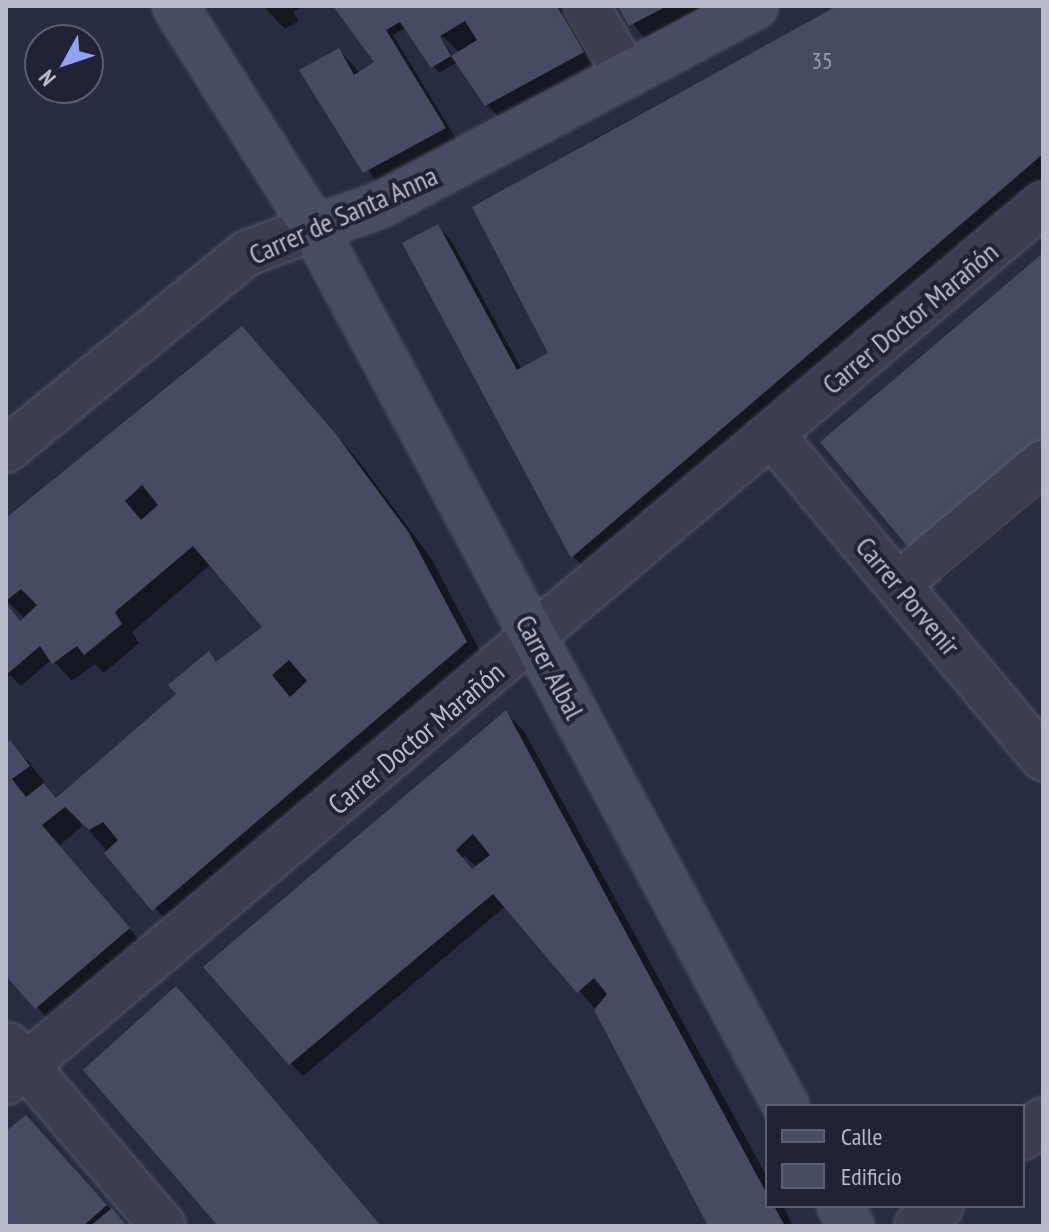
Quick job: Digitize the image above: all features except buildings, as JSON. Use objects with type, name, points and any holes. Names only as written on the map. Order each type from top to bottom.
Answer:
[{"type":"street","name":"Carrer Albal","points":[[175,6],[314,228],[785,1104]]},
{"type":"street","points":[[586,6],[627,75]]},
{"type":"street","name":"Carrer de Santa Anna","points":[[6,450],[247,253],[378,206],[755,6]]},
{"type":"street","name":"Carrer Doctor Marañón","points":[[12,1064],[534,638],[1043,204]]},
{"type":"street","name":"Carrer Porvenir","points":[[772,435],[1043,758]]},
{"type":"street","points":[[919,567],[1043,463]]},
{"type":"street","points":[[12,1064],[163,1226]]},
{"type":"street","points":[[1025,1135],[1043,1120]]},
{"type":"street","points":[[841,1208],[851,1226]]},
{"type":"street","points":[[917,1226],[939,1208]]}]
